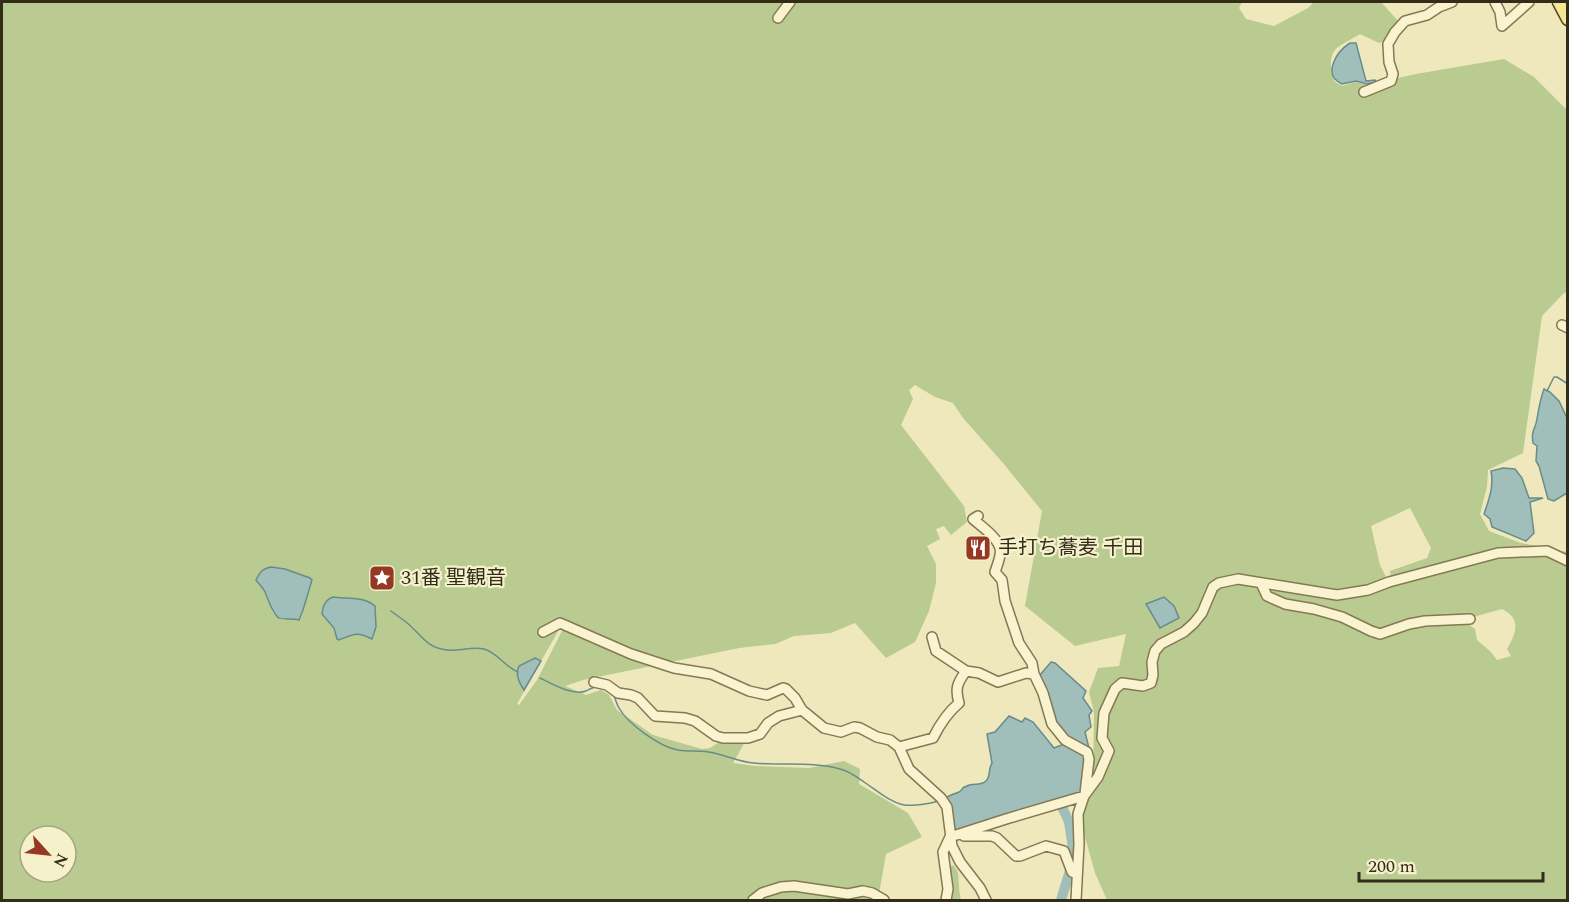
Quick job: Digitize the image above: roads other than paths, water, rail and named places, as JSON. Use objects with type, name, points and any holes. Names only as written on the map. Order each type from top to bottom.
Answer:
[{"type":"main road","points":[[1559,2],[1568,19]]},
{"type":"street","points":[[778,18],[790,2]]},
{"type":"street","points":[[1364,92],[1391,81],[1393,74],[1389,62],[1388,44],[1399,27],[1405,21],[1427,15],[1452,2]]},
{"type":"street","points":[[1495,2],[1500,12],[1502,27],[1529,2]]},
{"type":"street","points":[[978,516],[973,519],[991,534],[1000,549],[995,572],[1002,580],[1005,601],[1019,643],[1032,663],[1052,724],[1065,740],[1087,752],[1089,759],[1084,796],[1078,814],[1080,844],[1076,900]]},
{"type":"street","points":[[946,900],[948,889],[943,852],[950,837],[1084,796],[1098,777],[1109,751],[1102,738],[1104,713],[1115,689],[1122,683],[1143,686],[1151,683],[1155,651],[1161,644],[1184,632],[1194,623],[1202,613],[1214,587],[1219,583],[1238,579],[1337,595],[1368,590],[1389,582],[1498,553],[1546,551],[1568,561]]},
{"type":"street","points":[[1262,583],[1267,596],[1285,604],[1342,616],[1380,634],[1425,621],[1470,619]]},
{"type":"street","points":[[543,632],[560,623],[632,654],[674,668],[711,675],[749,691],[767,695],[783,688],[795,698],[802,710],[830,730],[841,732],[854,727],[877,737],[886,738],[899,747],[909,769],[942,800],[949,813],[952,846],[986,900]]},
{"type":"street","points":[[932,637],[936,651],[966,671],[979,673],[998,682],[1026,673],[1034,674]]},
{"type":"street","points":[[899,747],[933,738],[950,711],[959,703],[956,692],[966,671]]},
{"type":"street","points":[[594,682],[607,685],[618,693],[638,698],[656,716],[695,721],[716,736],[723,738],[756,737],[773,719],[802,710]]},
{"type":"street","points":[[950,837],[992,836],[1001,841],[1016,856],[1046,846],[1064,851],[1072,872],[1077,874]]},
{"type":"street","points":[[753,900],[762,893],[781,887],[794,886],[848,894],[863,891],[884,900]]},
{"type":"water","points":[[1350,43],[1356,43],[1366,81],[1375,80],[1376,82],[1367,84],[1356,81],[1342,84],[1336,80],[1333,75],[1333,64],[1340,52]]},
{"type":"water","points":[[1544,389],[1559,401],[1567,418],[1567,493],[1554,501],[1548,499],[1536,461],[1537,446],[1533,443],[1533,432]]},
{"type":"water","points":[[1503,468],[1515,469],[1522,478],[1529,498],[1543,498],[1530,502],[1534,533],[1526,541],[1492,527],[1490,519],[1484,514],[1491,488],[1491,471]]},
{"type":"water","points":[[271,567],[285,569],[312,580],[299,620],[280,619],[256,580],[262,571]]},
{"type":"water","points":[[333,597],[360,599],[375,606],[376,627],[372,639],[359,634],[337,639],[334,628],[322,614],[325,604]]},
{"type":"water","points":[[1164,597],[1174,606],[1179,618],[1160,628],[1146,604]]},
{"type":"water","points":[[535,658],[541,661],[524,690],[518,678],[519,666]]},
{"type":"water","points":[[1051,662],[1086,691],[1083,698],[1092,711],[1089,715],[1091,727],[1085,732],[1090,752],[1065,738],[1055,721],[1040,675]]},
{"type":"water","points":[[1009,716],[1022,722],[1025,718],[1033,722],[1054,748],[1064,744],[1086,755],[1087,763],[1081,793],[954,831],[945,798],[969,785],[986,781],[992,763],[987,734],[995,732]]},
{"type":"waterway","points":[[1547,391],[1554,377],[1568,384]]},
{"type":"waterway","points":[[391,611],[424,640],[440,649],[484,649],[518,672]]},
{"type":"waterway","points":[[540,678],[575,692],[595,687]]},
{"type":"waterway","points":[[614,696],[619,708],[629,721],[654,740],[671,748],[682,751],[710,752],[765,764],[808,764],[830,767],[850,773],[898,804],[915,805],[939,801]]},
{"type":"waterway","points":[[1057,796],[1069,822],[1073,848],[1072,864],[1061,900]]},
{"type":"place","name":"手打ち蕎麦 千田","points":[[978,548]]},
{"type":"place","name":"31番 聖観音","points":[[382,578]]}]
